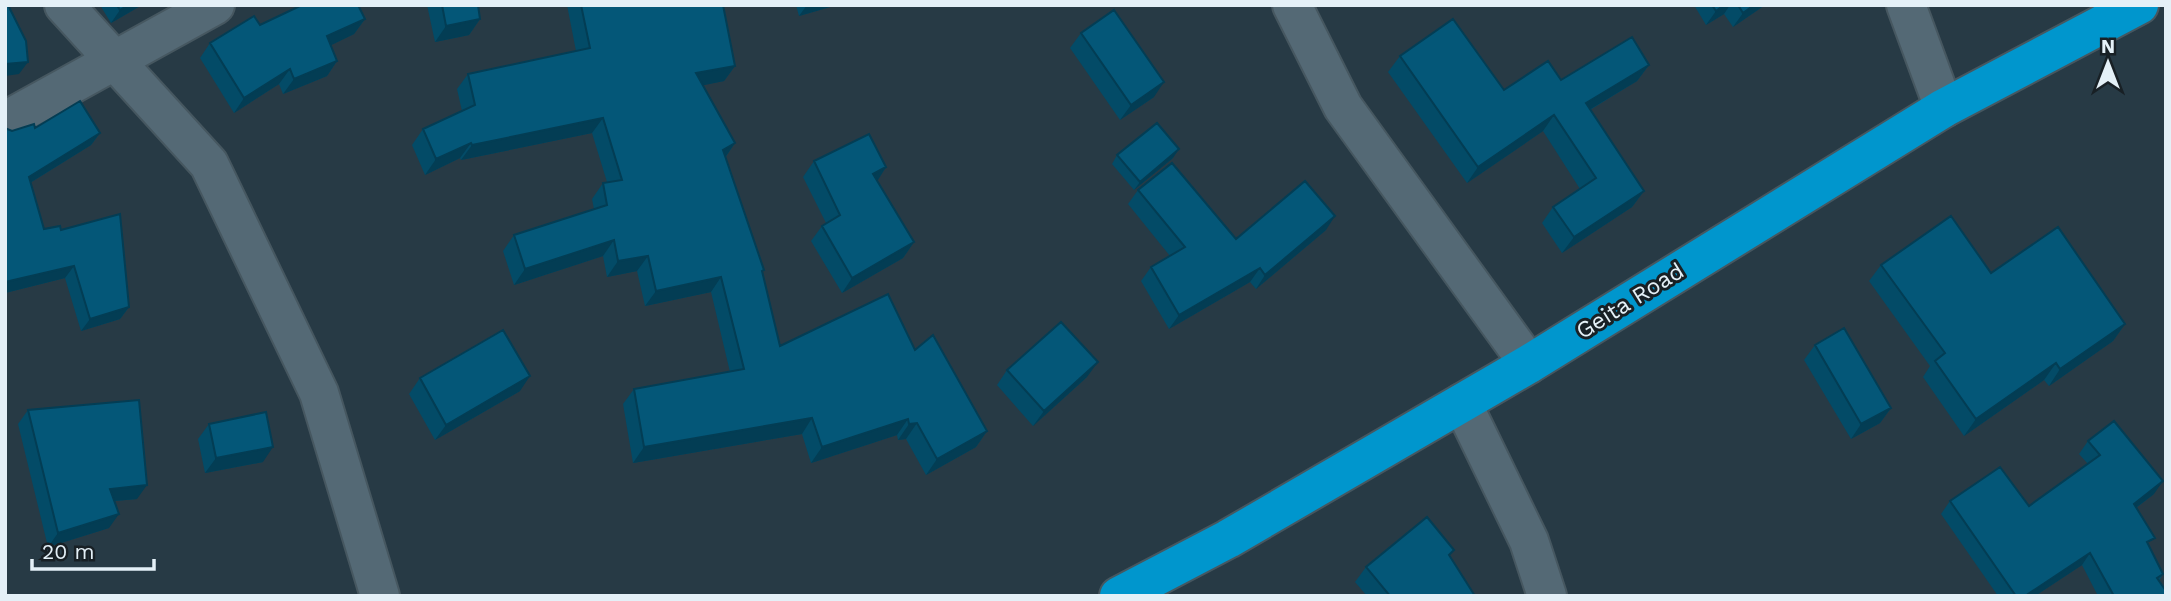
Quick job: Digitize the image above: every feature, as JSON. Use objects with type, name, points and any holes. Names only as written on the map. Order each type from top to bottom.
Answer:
[{"type":"highway","name":"Geita Road","points":[[1119,596],[1228,539],[1529,364],[1944,108],[2139,5]]},
{"type":"street","points":[[64,5],[209,164],[319,393],[380,596]]},
{"type":"street","points":[[5,121],[215,5]]},
{"type":"street","points":[[1292,5],[1343,107],[1529,364]]},
{"type":"street","points":[[1906,5],[1944,108]]},
{"type":"street","points":[[1462,403],[1529,541],[1547,596]]},
{"type":"building","points":[[5,5],[8,5],[26,41],[28,62],[5,64]]},
{"type":"building","points":[[302,5],[358,5],[365,19],[327,36],[337,61],[294,79],[290,69],[244,98],[210,43],[254,16],[260,25]]},
{"type":"building","points":[[442,5],[478,5],[480,19],[446,26]]},
{"type":"building","points":[[581,5],[723,5],[735,66],[696,73],[735,143],[723,150],[764,270],[762,271],[780,346],[888,294],[915,350],[933,335],[987,431],[937,459],[917,423],[909,424],[908,419],[822,447],[812,418],[644,447],[634,389],[744,369],[721,277],[656,291],[648,256],[618,261],[614,240],[525,269],[514,235],[607,205],[603,183],[622,180],[603,118],[472,145],[471,143],[436,159],[423,129],[475,105],[468,74],[590,48]]},
{"type":"building","points":[[1712,5],[1724,5],[1716,11]]},
{"type":"building","points":[[1738,5],[1754,5],[1743,13]]},
{"type":"building","points":[[1114,10],[1164,82],[1131,105],[1081,33]]},
{"type":"building","points":[[1453,19],[1504,90],[1548,61],[1561,80],[1632,37],[1649,65],[1586,103],[1644,191],[1574,237],[1553,207],[1596,178],[1554,115],[1478,167],[1400,56]]},
{"type":"building","points":[[80,101],[100,133],[29,177],[44,229],[60,226],[61,230],[120,214],[129,307],[90,319],[74,266],[5,282],[5,128],[12,131],[34,124],[35,128]]},
{"type":"building","points":[[1157,123],[1179,149],[1140,182],[1117,155]]},
{"type":"building","points":[[869,134],[886,167],[873,174],[914,242],[852,278],[822,226],[840,215],[814,161]]},
{"type":"building","points":[[1172,163],[1236,239],[1305,181],[1335,216],[1265,275],[1260,268],[1179,315],[1151,267],[1185,247],[1138,190]]},
{"type":"building","points":[[1951,216],[1991,273],[2058,227],[2125,324],[2060,369],[2056,363],[1976,419],[1935,361],[1945,353],[1881,265]]},
{"type":"building","points":[[1061,322],[1098,362],[1044,411],[1007,370]]},
{"type":"building","points":[[1844,328],[1891,408],[1861,424],[1815,345]]},
{"type":"building","points":[[503,330],[530,376],[446,425],[420,378]]},
{"type":"building","points":[[139,400],[147,485],[110,489],[119,514],[58,533],[28,410]]},
{"type":"building","points":[[266,412],[273,447],[216,458],[209,424]]},
{"type":"building","points":[[2114,421],[2163,481],[2134,504],[2155,538],[2147,542],[2163,574],[2157,578],[2166,591],[2166,596],[2114,596],[2090,553],[2025,596],[2016,596],[1950,501],[2000,467],[2029,506],[2100,455],[2088,441]]},
{"type":"building","points":[[1427,517],[1454,550],[1449,555],[1475,596],[1390,596],[1366,567]]}]
